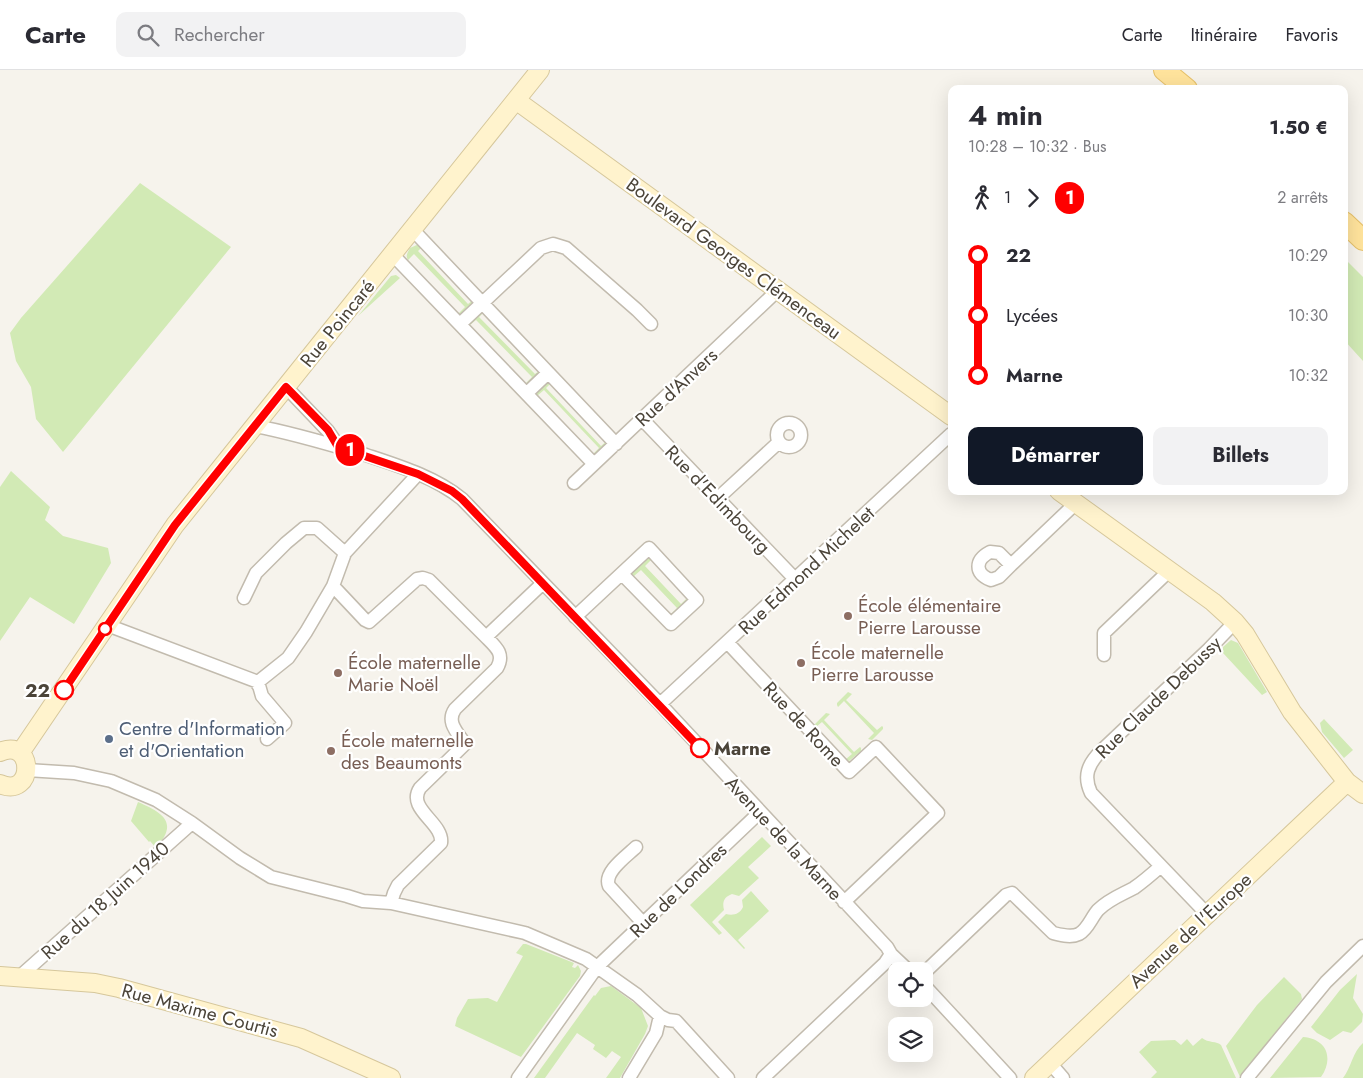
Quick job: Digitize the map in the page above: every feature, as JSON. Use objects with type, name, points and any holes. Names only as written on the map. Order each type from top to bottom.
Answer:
[{"type":"main road","points":[[1164,70],[1182,85]]},
{"type":"main road","points":[[1348,226],[1363,240]]},
{"type":"street","name":"Rue Poincaré","points":[[20,753],[175,525],[540,70]]},
{"type":"street","name":"Boulevard Georges Clémenceau","points":[[517,101],[948,414]]},
{"type":"street","points":[[413,230],[616,444]]},
{"type":"street","points":[[460,324],[541,248],[553,244],[566,248],[651,324]]},
{"type":"street","points":[[393,255],[594,464]]},
{"type":"street","name":"Rue d'Anvers","points":[[574,483],[778,290]]},
{"type":"street","points":[[527,393],[548,373]]},
{"type":"street","points":[[286,387],[328,430],[338,447]]},
{"type":"street","name":"Rue d'Edimbourg","points":[[642,420],[795,579]]},
{"type":"street","name":"Avenue de la Marne","points":[[255,426],[338,447],[418,474],[452,491],[462,499],[660,704],[899,962]]},
{"type":"street","name":"Rue Edmond Michelet","points":[[660,704],[948,437]]},
{"type":"street","points":[[717,499],[779,442]]},
{"type":"street","points":[[258,684],[288,658],[306,632],[333,586],[345,552],[418,474]]},
{"type":"street","points":[[1065,495],[1214,602],[1235,622],[1245,634],[1292,712],[1347,782],[1363,794]]},
{"type":"street","points":[[1011,565],[1076,503]]},
{"type":"street","points":[[244,598],[256,573],[304,528],[317,528],[345,552]]},
{"type":"street","points":[[575,617],[649,548],[697,600],[670,624],[622,574]]},
{"type":"street","points":[[1104,655],[1104,634],[1170,570]]},
{"type":"street","points":[[333,586],[369,622],[417,579],[429,580],[501,654],[498,668],[455,708],[452,715],[451,723],[465,744],[420,788],[417,795],[417,802],[441,835],[441,843],[398,885],[391,903]]},
{"type":"street","points":[[486,637],[543,584]]},
{"type":"street","name":"Rue Claude Debussy","points":[[1161,866],[1092,793],[1088,787],[1087,775],[1089,765],[1097,754],[1209,649],[1235,622]]},
{"type":"street","points":[[108,625],[258,684]]},
{"type":"street","name":"Rue de Rome","points":[[728,642],[849,772],[876,747],[938,813],[844,902]]},
{"type":"street","points":[[258,684],[262,696],[285,723],[267,739]]},
{"type":"street","points":[[0,752],[8,749],[20,753],[27,763],[27,770],[19,784],[8,787],[0,784]]},
{"type":"street","points":[[27,770],[74,773],[112,781],[156,800],[271,877],[347,896],[363,902],[391,903],[525,933],[586,959],[637,995],[660,1016],[676,1021],[728,1078]]},
{"type":"street","name":"Avenue de l'Europe","points":[[1034,1078],[1347,782]]},
{"type":"street","name":"Rue de Londres","points":[[518,1078],[597,967],[760,812]]},
{"type":"street","name":"Rue du 18 Juin 1940","points":[[18,978],[192,823]]},
{"type":"street","points":[[636,847],[610,873],[607,882],[643,923]]},
{"type":"street","points":[[933,964],[1006,895],[1012,893],[1053,933],[1074,936],[1087,927],[1093,916],[1106,903],[1146,880],[1161,866],[1207,914]]},
{"type":"street","points":[[1248,1078],[1326,982],[1363,946]]},
{"type":"street","points":[[763,1078],[880,968],[891,954]]},
{"type":"street","name":"Rue Maxime Courtis","points":[[0,976],[95,983],[128,990],[301,1038],[392,1078]]},
{"type":"street","points":[[933,996],[1010,1078]]},
{"type":"street","points":[[629,1078],[656,1033],[660,1016]]},
{"type":"street","points":[[1050,1063],[1063,1078]]},
{"type":"green space","points":[[140,183],[231,247],[63,452],[36,419],[31,387],[16,361],[10,333],[21,318]]},
{"type":"green space","points":[[419,244],[423,246],[418,251],[468,304],[473,300],[475,302],[462,316],[458,314],[465,307],[414,254],[408,260],[407,256],[410,248]]},
{"type":"green space","points":[[1348,262],[1363,277],[1363,361],[1348,344]]},
{"type":"green space","points":[[396,275],[400,278],[358,316],[391,276]]},
{"type":"green space","points":[[481,310],[484,312],[479,317],[535,374],[540,370],[542,372],[528,385],[526,383],[532,377],[476,320],[470,325],[468,323]]},
{"type":"green space","points":[[548,381],[551,383],[546,388],[601,446],[608,440],[609,442],[596,457],[592,455],[599,448],[544,390],[537,396],[535,394]]},
{"type":"green space","points":[[11,471],[50,507],[45,520],[63,536],[108,548],[111,563],[74,624],[30,597],[0,641],[0,487]]},
{"type":"green space","points":[[648,557],[652,559],[645,566],[681,604],[688,597],[690,599],[672,616],[671,614],[677,608],[641,570],[634,576],[632,574]]},
{"type":"green space","points":[[1231,640],[1238,643],[1267,692],[1262,695],[1223,653],[1223,647]]},
{"type":"green space","points":[[848,692],[852,694],[846,700],[877,730],[883,727],[872,740],[868,739],[874,733],[844,701],[838,707],[837,705]]},
{"type":"green space","points":[[826,713],[830,714],[824,720],[854,752],[861,748],[861,751],[849,761],[846,759],[852,754],[822,722],[816,727],[814,725]]},
{"type":"green space","points":[[1324,719],[1353,750],[1344,758],[1322,732],[1320,723]]},
{"type":"green space","points":[[138,802],[155,810],[165,819],[166,831],[156,848],[131,821]]},
{"type":"green space","points":[[762,837],[771,846],[748,867],[759,878],[739,896],[732,894],[725,898],[724,910],[712,922],[722,933],[719,935],[690,905]]},
{"type":"green space","points":[[751,891],[769,911],[738,940],[744,949],[718,922],[726,914],[734,915],[738,913],[743,907],[742,900]]},
{"type":"green space","points":[[523,944],[574,963],[572,967],[575,968],[578,965],[581,971],[580,976],[521,1057],[455,1026],[457,1018],[468,999],[488,998],[497,1002],[523,956],[516,953]]},
{"type":"green space","points":[[1357,974],[1353,998],[1363,1014],[1362,1022],[1351,1033],[1343,1031],[1330,1040],[1317,1033],[1311,1027],[1340,990]]},
{"type":"green space","points":[[1284,977],[1301,994],[1302,999],[1240,1077],[1226,1046],[1257,1005]]},
{"type":"green space","points":[[611,986],[641,1008],[648,1026],[620,1078],[606,1078],[621,1057],[612,1051],[606,1058],[593,1049],[595,1045],[577,1033],[545,1078],[534,1078],[594,995],[601,988]]},
{"type":"green space","points":[[1303,1037],[1318,1041],[1326,1051],[1327,1063],[1321,1077],[1270,1078]]},
{"type":"green space","points":[[1202,1038],[1221,1045],[1236,1078],[1151,1078],[1157,1072],[1139,1052],[1151,1041],[1175,1040],[1181,1045],[1187,1039],[1193,1046]]},
{"type":"green space","points":[[1363,1043],[1363,1078],[1343,1078],[1357,1050]]},
{"type":"bus line","name":"1","points":[[64,690],[175,525],[286,387],[328,430],[338,447],[418,474],[440,484],[462,499],[700,748]]},
{"type":"place","name":"École élémentaire Pierre Larousse","points":[[848,616]]},
{"type":"place","name":"École maternelle Pierre Larousse","points":[[801,663]]},
{"type":"place","name":"École maternelle Marie Noël","points":[[338,673]]},
{"type":"place","name":"22","points":[[64,690]]},
{"type":"place","name":"Centre d'Information et d'Orientation","points":[[109,739]]},
{"type":"place","name":"Marne","points":[[700,748]]},
{"type":"place","name":"École maternelle des Beaumonts","points":[[331,751]]}]
